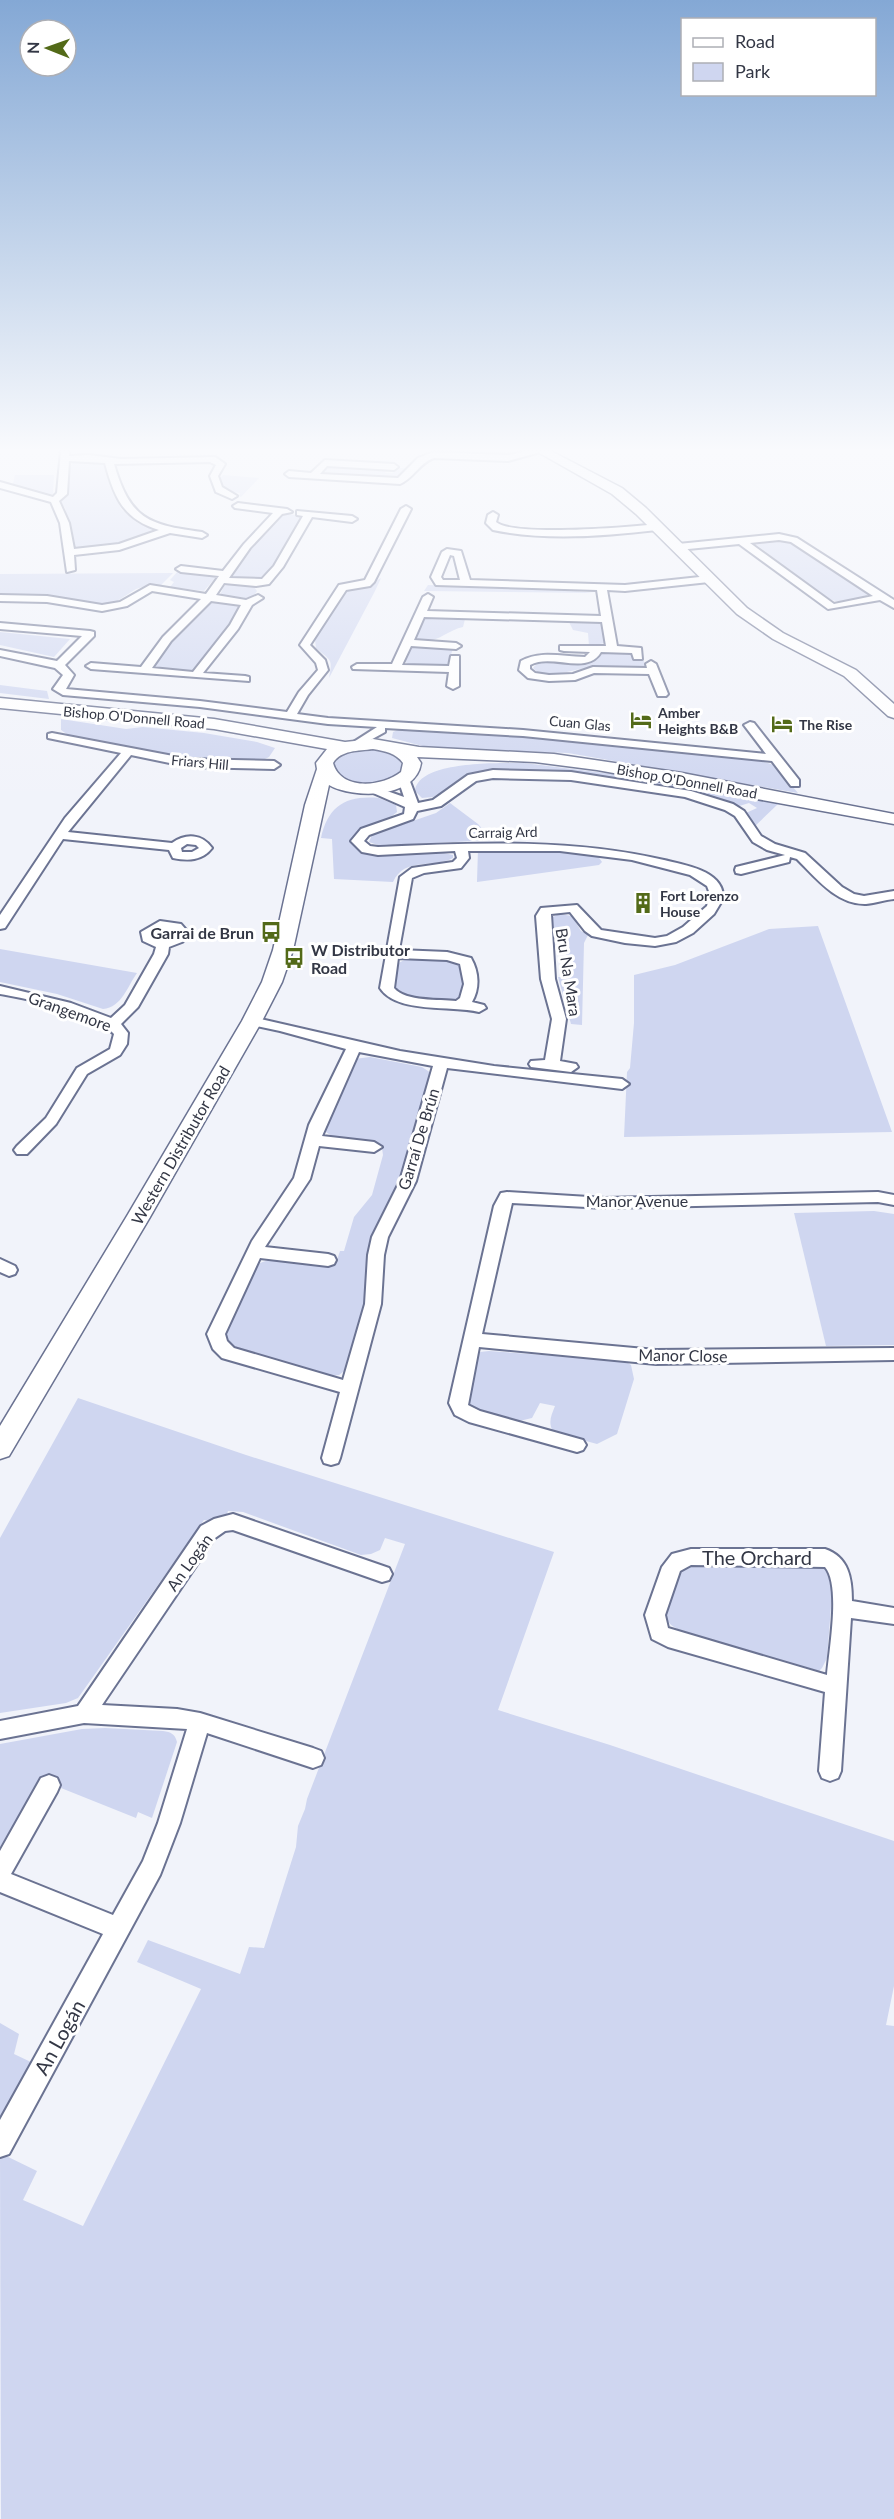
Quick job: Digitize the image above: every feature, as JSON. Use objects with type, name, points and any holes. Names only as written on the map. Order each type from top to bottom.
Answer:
[{"type":"main road","points":[[699,569],[727,599],[758,623],[778,636],[839,665],[888,700],[894,713]]},
{"type":"main road","name":"Bishop O'Donnell Road","points":[[0,703],[214,724],[350,746],[387,737],[479,756],[530,757],[586,763],[894,819]]},
{"type":"main road","name":"Bishop O'Donnell Road","points":[[267,733],[306,754],[338,783],[366,789],[392,785],[406,776],[434,766],[479,756]]},
{"type":"main road","points":[[387,737],[406,754],[412,763],[406,776]]},
{"type":"main road","points":[[323,770],[330,755],[350,746]]},
{"type":"main road","name":"Western Distributor Road","points":[[0,1449],[252,1021],[272,982],[282,950],[323,770]]},
{"type":"main road","points":[[311,820],[327,803],[366,789]]},
{"type":"street","points":[[181,569],[224,577],[258,590]]},
{"type":"street","points":[[144,671],[178,626],[209,597],[230,569]]},
{"type":"street","points":[[196,675],[217,645],[245,612],[247,603],[271,576],[274,569]]},
{"type":"street","points":[[290,716],[303,694],[323,669],[320,660],[308,651],[305,645],[310,635],[343,587],[366,584],[376,569]]},
{"type":"street","points":[[779,569],[832,607],[880,597]]},
{"type":"street","points":[[837,569],[894,605]]},
{"type":"street","points":[[466,584],[525,583],[641,588],[709,579]]},
{"type":"street","points":[[0,598],[47,599],[102,608],[123,604],[150,588],[247,603]]},
{"type":"street","points":[[602,588],[612,649]]},
{"type":"street","points":[[396,667],[428,597]]},
{"type":"street","points":[[420,614],[608,619]]},
{"type":"street","points":[[0,626],[90,634],[60,665],[0,653]]},
{"type":"street","points":[[408,643],[456,646]]},
{"type":"street","points":[[564,648],[637,650],[638,657]]},
{"type":"street","points":[[597,649],[587,660],[536,658],[527,661],[524,667],[529,674],[549,678],[575,677],[593,670],[652,667],[662,694]]},
{"type":"street","points":[[357,666],[396,667],[454,663],[453,686]]},
{"type":"street","name":"Cuan Glas","points":[[60,665],[69,675],[60,687],[60,691],[63,692],[200,704],[328,721],[387,737],[631,742],[775,758]]},
{"type":"street","points":[[92,666],[245,679]]},
{"type":"street","points":[[750,725],[795,783]]},
{"type":"street","name":"Friars Hill","points":[[52,736],[127,753],[189,763],[274,765]]},
{"type":"street","points":[[0,925],[59,835],[127,753]]},
{"type":"street","name":"Carraig Ard","points":[[708,912],[717,900],[714,885],[696,874],[597,849],[525,845],[378,851],[366,849],[359,844],[358,838],[362,834],[410,816],[412,806],[437,803],[477,776],[526,774],[574,776],[644,786],[712,800],[742,809],[749,830],[757,839],[771,847]]},
{"type":"street","points":[[406,776],[412,806]]},
{"type":"street","points":[[366,789],[412,806]]},
{"type":"street","points":[[59,835],[174,847]]},
{"type":"street","points":[[461,847],[463,858],[457,865],[422,869],[406,878],[387,985],[391,994],[407,1000],[463,1004],[479,1008]]},
{"type":"street","points":[[765,864],[765,856],[771,847],[801,856],[837,890],[850,897],[864,900],[894,894]]},
{"type":"street","points":[[741,870],[785,859]]},
{"type":"street","name":"Bru Na Mara","points":[[552,1065],[559,1019],[548,979],[544,914],[556,908],[572,908],[581,914],[593,931],[655,943],[674,939],[688,931],[708,912]]},
{"type":"street","points":[[708,912],[725,916]]},
{"type":"street","points":[[113,1024],[131,1007],[161,954],[163,944]]},
{"type":"street","points":[[392,954],[447,956],[466,962],[470,996],[463,1004]]},
{"type":"street","name":"Grangemore","points":[[0,990],[48,1000],[113,1024],[120,1030],[121,1038],[115,1052],[82,1071],[51,1121],[22,1150]]},
{"type":"street","points":[[252,1021],[280,1024],[354,1047],[441,1063],[508,1073],[622,1084]]},
{"type":"street","points":[[351,1389],[228,1353],[217,1340],[217,1329],[254,1252],[269,1226],[298,1187],[312,1140],[354,1047]]},
{"type":"street","name":"Garraí De Brún","points":[[331,1458],[373,1304],[376,1255],[380,1237],[408,1181],[441,1063]]},
{"type":"street","points":[[536,1064],[571,1067]]},
{"type":"street","points":[[312,1140],[374,1147]]},
{"type":"street","name":"Manor Avenue","points":[[472,1340],[497,1226],[507,1197],[605,1203],[878,1197],[894,1200]]},
{"type":"street","points":[[254,1252],[328,1260]]},
{"type":"street","points":[[472,1340],[458,1402],[461,1410],[475,1417],[577,1445]]},
{"type":"street","name":"Manor Close","points":[[472,1340],[656,1357],[894,1354]]},
{"type":"street","name":"An Logán","points":[[84,1714],[208,1532],[221,1524],[233,1522],[382,1574]]},
{"type":"street","name":"The Orchard","points":[[830,1771],[842,1608],[842,1584],[833,1561],[825,1557],[691,1557],[679,1560],[672,1567],[655,1615],[659,1633],[668,1638],[835,1686]]},
{"type":"street","points":[[842,1608],[894,1616]]},
{"type":"street","points":[[0,1730],[84,1714],[161,1717],[200,1722],[313,1758]]},
{"type":"street","name":"An Logán","points":[[0,2145],[152,1867],[200,1722]]},
{"type":"street","points":[[0,1872],[49,1785]]},
{"type":"street","points":[[0,1881],[119,1929]]},
{"type":"green space","points":[[235,569],[271,569],[264,579],[231,578]]},
{"type":"green space","points":[[787,569],[833,569],[870,593],[861,599],[849,601],[826,598]]},
{"type":"green space","points":[[178,571],[216,577],[204,591],[170,587],[174,582],[170,580]]},
{"type":"green space","points":[[173,573],[160,586],[136,589],[114,603],[104,605],[56,597],[0,595],[0,574]]},
{"type":"green space","points":[[381,578],[329,678],[330,660],[316,648],[315,640],[345,591],[368,586]]},
{"type":"green space","points":[[230,584],[254,587],[257,591],[253,597],[245,598],[220,595],[224,586]]},
{"type":"green space","points":[[428,585],[540,587],[594,593],[424,591]]},
{"type":"green space","points":[[208,602],[242,603],[244,607],[193,670],[184,672],[157,669],[155,665],[181,628]]},
{"type":"green space","points":[[424,618],[465,619],[463,627],[427,641],[415,637]]},
{"type":"green space","points":[[569,622],[602,623],[605,643],[589,646],[588,633],[573,630]]},
{"type":"green space","points":[[0,632],[70,639],[54,657],[0,645]]},
{"type":"green space","points":[[414,646],[452,647],[453,649],[447,665],[408,664],[404,661],[410,648]]},
{"type":"green space","points":[[604,652],[629,652],[639,656],[646,666],[640,668],[592,667],[553,674],[538,672],[533,668],[538,663],[553,660],[587,663],[595,660]]},
{"type":"green space","points":[[0,685],[47,691],[49,699],[0,693]]},
{"type":"green space","points":[[61,719],[126,729],[143,727],[204,733],[257,742],[275,748],[269,757],[259,762],[179,758],[68,735],[61,730]]},
{"type":"green space","points":[[403,728],[661,748],[758,760],[774,765],[798,793],[568,753],[430,748],[392,738],[393,732]]},
{"type":"green space","points":[[373,749],[390,753],[397,758],[402,765],[399,773],[392,779],[375,783],[355,782],[339,777],[333,766],[340,757],[350,752]]},
{"type":"green space","points":[[524,763],[613,774],[778,804],[753,828],[746,813],[757,808],[749,803],[736,807],[700,794],[587,775],[494,772],[441,796],[438,794],[422,798],[415,791],[420,781],[430,774],[445,769],[462,765]]},
{"type":"green space","points":[[357,798],[379,798],[396,805],[397,812],[392,816],[393,818],[360,829],[352,838],[356,847],[368,853],[377,854],[445,851],[444,853],[453,855],[453,858],[437,863],[412,866],[398,874],[393,882],[334,879],[332,839],[321,838],[328,818],[334,810],[348,801]]},
{"type":"green space","points":[[450,803],[478,824],[492,840],[381,846],[369,842],[372,835],[436,813]]},
{"type":"green space","points":[[510,847],[595,852],[602,862],[599,865],[477,882],[478,849]]},
{"type":"green space","points":[[559,914],[572,916],[581,931],[588,935],[584,943],[582,1025],[571,1024],[558,977],[569,977],[563,929],[553,928],[553,917]]},
{"type":"green space","points":[[818,926],[892,1132],[624,1137],[627,1072],[630,1068],[634,1023],[634,975],[675,965],[769,929]]},
{"type":"green space","points":[[0,949],[137,973],[115,1005],[103,1009],[57,994],[0,982]]},
{"type":"green space","points":[[406,959],[434,959],[456,963],[462,971],[463,994],[455,999],[436,1000],[405,995],[398,991],[393,986],[397,964]]},
{"type":"green space","points":[[370,1057],[422,1067],[431,1073],[401,1181],[381,1217],[371,1245],[367,1301],[347,1369],[339,1375],[329,1376],[230,1345],[224,1333],[257,1265],[282,1259],[331,1264],[337,1260],[340,1251],[344,1251],[354,1217],[372,1195],[383,1155],[382,1148],[369,1141],[330,1135],[324,1130],[354,1059]]},
{"type":"green space","points":[[874,1211],[894,1214],[894,1345],[826,1346],[794,1213]]},
{"type":"green space","points":[[480,1352],[625,1361],[631,1365],[634,1379],[617,1434],[597,1444],[553,1432],[550,1422],[555,1406],[540,1403],[532,1418],[515,1422],[468,1407],[477,1358]]},
{"type":"green space","points":[[78,1398],[246,1455],[554,1552],[498,1710],[610,1745],[894,1841],[894,1986],[886,2025],[894,2026],[894,2519],[1,2519],[0,2153],[37,2171],[23,2200],[83,2226],[201,1989],[137,1962],[148,1940],[240,1974],[249,1947],[264,1948],[296,1847],[298,1826],[307,1799],[405,1544],[385,1538],[380,1550],[361,1555],[243,1512],[228,1511],[227,1514],[209,1521],[204,1520],[78,1698],[66,1703],[0,1713],[0,1538]]},
{"type":"green space","points":[[817,1564],[827,1569],[833,1581],[827,1658],[819,1671],[681,1631],[671,1625],[667,1619],[669,1601],[682,1567],[690,1565]]},
{"type":"green space","points":[[82,1729],[163,1731],[174,1735],[177,1742],[152,1818],[138,1812],[136,1818],[41,1780],[0,1847],[0,1744]]},
{"type":"green space","points":[[0,2023],[19,2034],[14,2054],[33,2063],[0,2124]]},
{"type":"place","name":"Amber Heights B&B","points":[[641,720]]},
{"type":"place","name":"The Rise","points":[[782,724]]},
{"type":"place","name":"Fort Lorenzo House","points":[[643,903]]},
{"type":"place","name":"Garrai de Brun","points":[[271,932]]},
{"type":"place","name":"W Distributor Road","points":[[294,958]]}]
